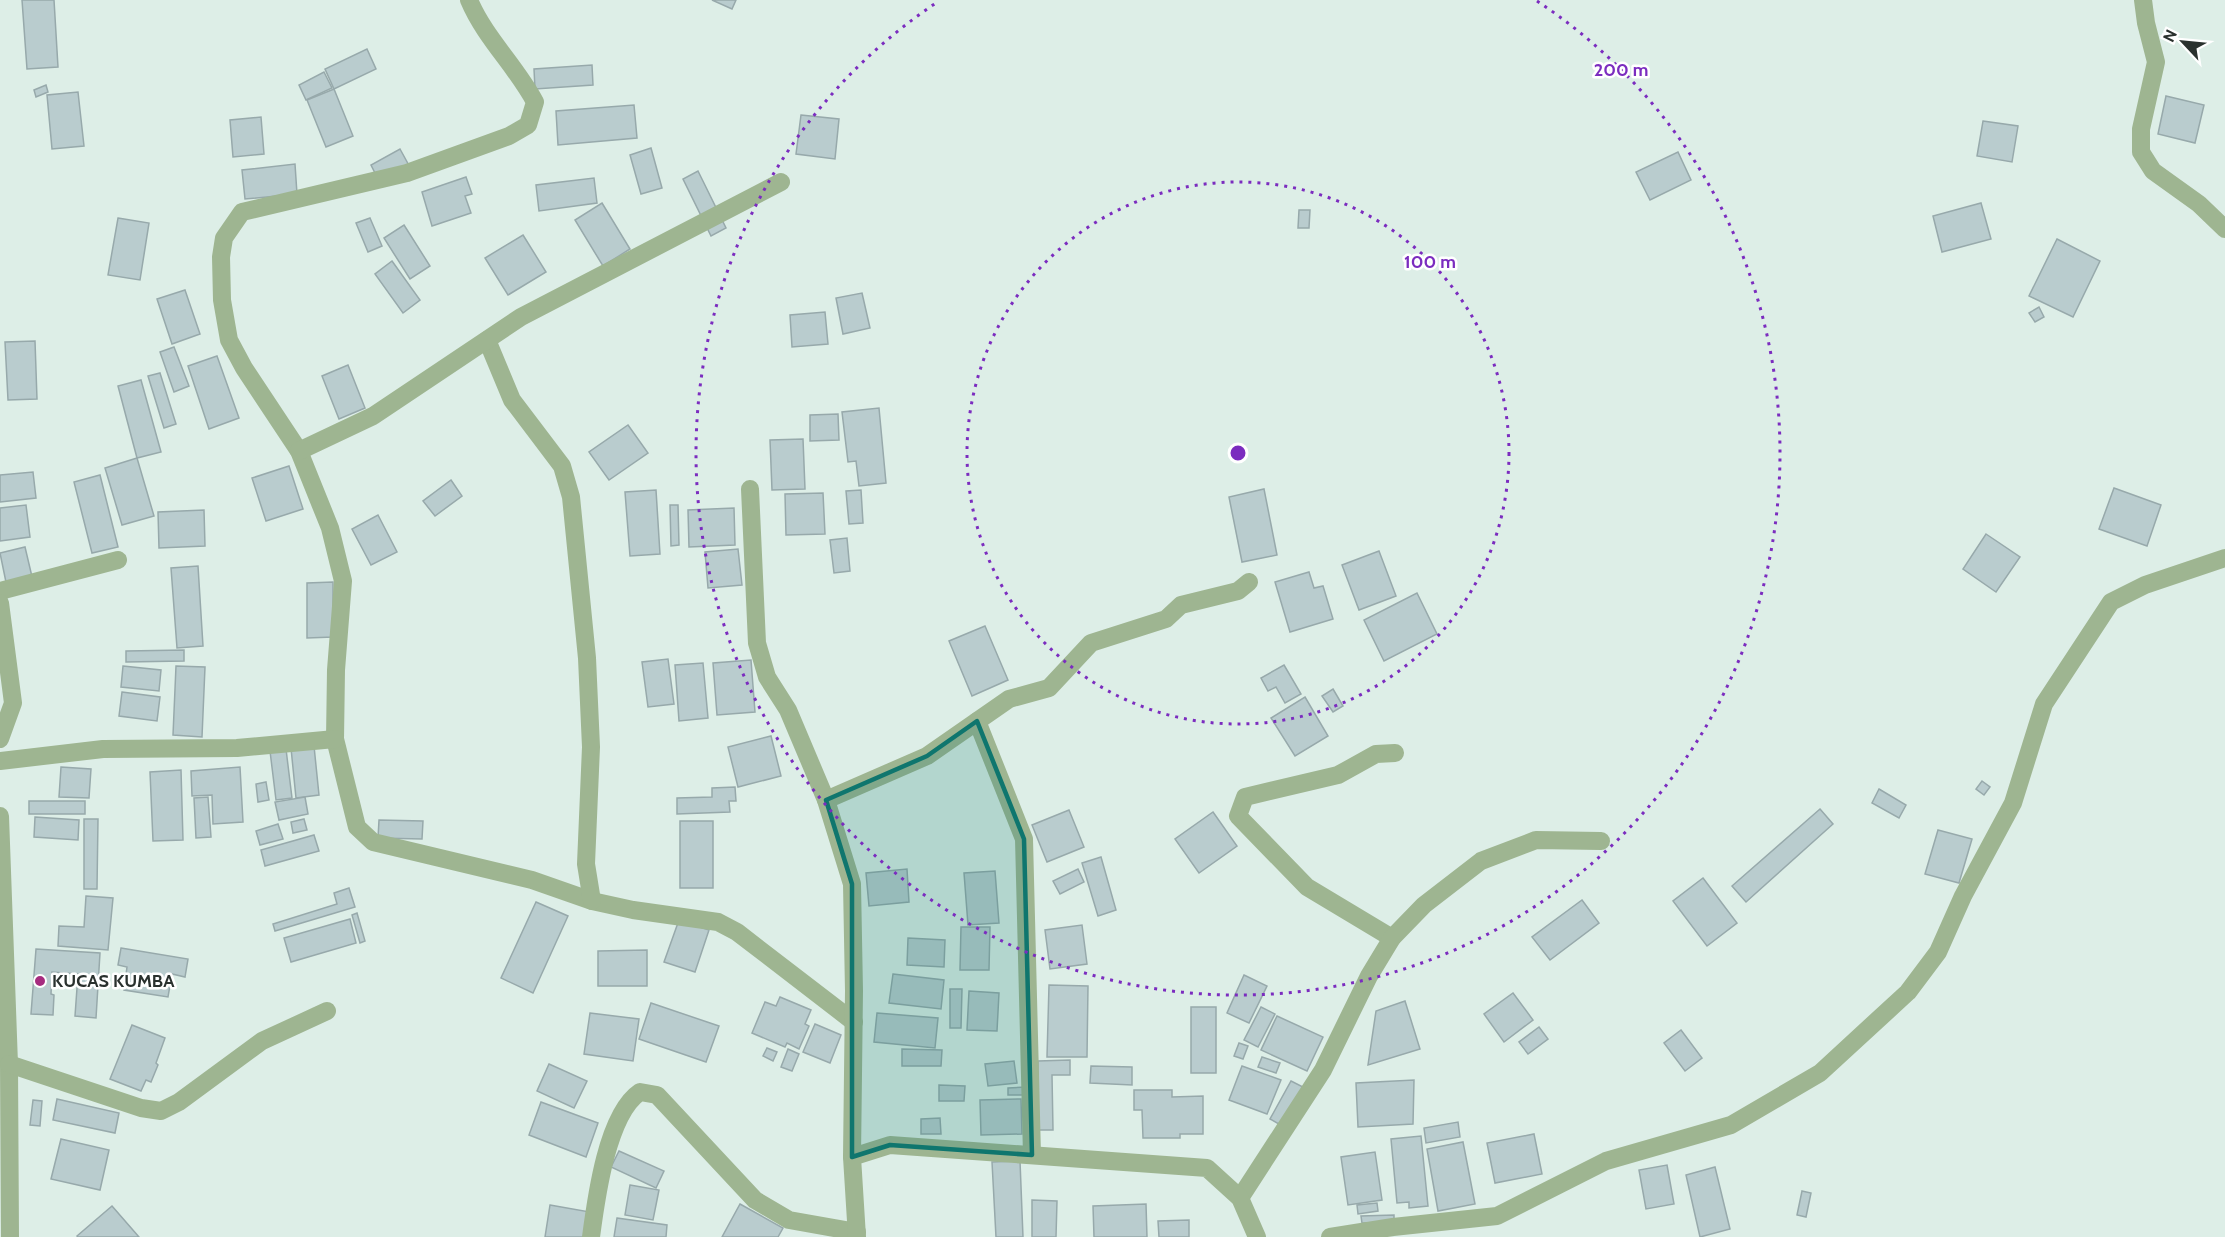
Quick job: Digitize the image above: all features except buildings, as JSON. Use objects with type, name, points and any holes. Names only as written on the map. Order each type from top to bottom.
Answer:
[{"type":"street","points":[[469,0],[477,20],[525,84],[535,102],[528,125],[509,136],[407,173],[242,212],[224,238],[221,257],[222,300],[229,340],[244,368],[299,451],[330,528],[343,581],[336,670],[335,739],[357,827],[373,842],[532,880],[592,901],[633,910],[718,922],[737,932],[854,1022]]},
{"type":"street","points":[[2143,0],[2156,62],[2141,129],[2141,152],[2153,171],[2199,204],[2225,229]]},
{"type":"street","points":[[299,451],[373,416],[521,317],[781,182]]},
{"type":"street","points":[[487,340],[512,400],[562,466],[571,497],[587,658],[591,747],[586,864],[592,901]]},
{"type":"street","points":[[591,1237],[598,1190],[620,1115],[632,1097],[640,1092],[657,1095],[755,1200],[789,1220],[857,1234],[852,1157],[854,1022],[852,884],[826,800],[788,710],[767,677],[757,643],[750,489]]},
{"type":"street","points":[[1330,1237],[1393,1227],[1497,1216],[1606,1161],[1731,1125],[1820,1073],[1908,992],[1938,952],[1963,896],[2013,803],[2044,704],[2111,602],[2145,585],[2225,558]]},
{"type":"street","points":[[0,591],[118,560]]},
{"type":"street","points":[[826,800],[927,756],[1009,699],[1049,688],[1091,642],[1166,619],[1180,605],[1238,591],[1249,582]]},
{"type":"street","points":[[0,603],[13,703],[0,739]]},
{"type":"street","points":[[977,721],[1024,838],[1032,1155]]},
{"type":"street","points":[[0,761],[103,749],[237,748],[335,739]]},
{"type":"street","points":[[1392,938],[1306,888],[1238,816],[1245,797],[1338,775],[1376,754],[1395,753]]},
{"type":"street","points":[[0,816],[9,1064],[5,1194],[10,1237]]},
{"type":"street","points":[[1240,1198],[1323,1071],[1370,976],[1392,938],[1424,904],[1480,861],[1536,840],[1601,841]]},
{"type":"street","points":[[9,1064],[141,1108],[161,1111],[179,1102],[262,1041],[327,1011]]},
{"type":"street","points":[[852,1157],[890,1145],[1208,1168],[1240,1198],[1257,1237]]},
{"type":"highlighted area","points":[[977,721],[1024,839],[1032,1155],[890,1145],[852,1157],[852,884],[826,800],[927,756]]},
{"type":"place","name":"KUCAS KUMBA","points":[[40,981]]}]
